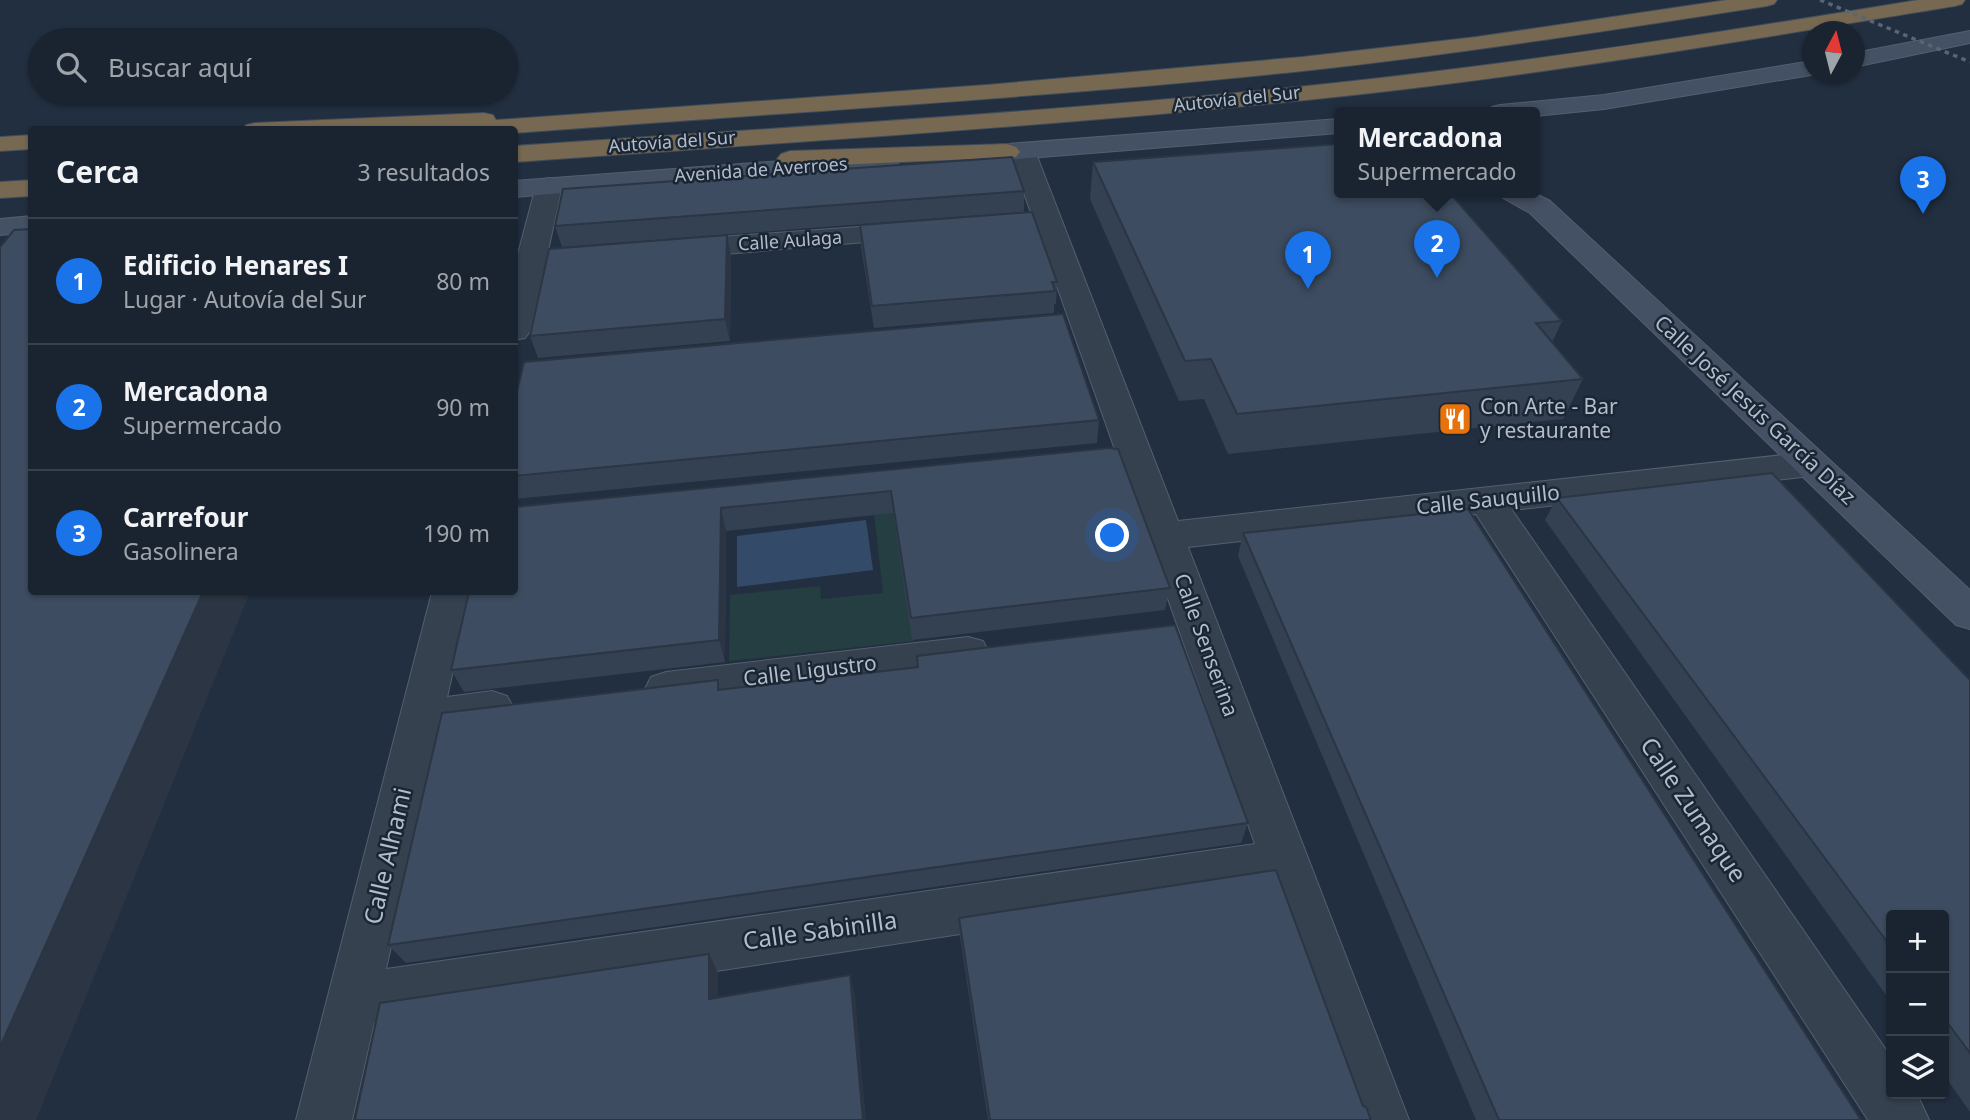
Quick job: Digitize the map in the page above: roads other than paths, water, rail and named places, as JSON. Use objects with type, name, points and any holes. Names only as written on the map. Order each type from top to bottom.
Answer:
[{"type":"highway","name":"Autovía del Sur","points":[[640,116],[938,96],[1304,64],[1598,26],[1767,0]]},
{"type":"highway","name":"Autovía del Sur","points":[[518,156],[1055,117],[1337,90],[1592,57],[1955,0]]},
{"type":"highway","points":[[938,96],[1056,70],[1152,61]]},
{"type":"highway","points":[[320,126],[640,116]]},
{"type":"highway","points":[[510,126],[640,116]]},
{"type":"highway","points":[[0,144],[28,142]]},
{"type":"highway","points":[[518,156],[731,160],[1020,158]]},
{"type":"highway","points":[[0,164],[28,161]]},
{"type":"highway","points":[[0,190],[28,188]]},
{"type":"street","points":[[1865,58],[1970,37]]},
{"type":"street","points":[[1540,108],[1604,102],[1802,70]]},
{"type":"street","points":[[1540,121],[1604,102]]},
{"type":"street","points":[[1309,129],[1334,126]]},
{"type":"street","points":[[1309,129],[1334,132]]},
{"type":"street","name":"Avenida de Averroes","points":[[518,189],[1020,158],[1309,129]]},
{"type":"street","name":"Calle Senserina","points":[[1020,158],[1035,222],[1073,324],[1135,453],[1381,1120]]},
{"type":"street","points":[[518,315],[549,186]]},
{"type":"street","name":"Calle José Jesús García Díaz","points":[[1530,198],[1970,614]]},
{"type":"street","points":[[0,227],[28,224]]},
{"type":"street","name":"Calle Aulaga","points":[[531,261],[940,229]]},
{"type":"street","points":[[1094,457],[1135,453]]},
{"type":"street","name":"Calle Sauquillo","points":[[1165,536],[1811,464]]},
{"type":"street","name":"Calle Zumaque","points":[[1486,500],[1901,1120]]},
{"type":"street","name":"Calle Alhami","points":[[324,1120],[451,595]]},
{"type":"street","points":[[1157,630],[1199,625]]},
{"type":"street","name":"Calle Ligustro","points":[[629,693],[1004,648]]},
{"type":"street","points":[[421,718],[532,704]]},
{"type":"street","name":"Calle Sabinilla","points":[[354,1000],[1286,862]]},
{"type":"water","points":[[866,520],[873,570],[737,587],[737,536]]},
{"type":"railway","points":[[1820,0],[1970,62]]},
{"type":"place","name":"Carrefour","points":[[1923,214]]},
{"type":"place","name":"Mercadona","points":[[1437,278]]},
{"type":"place","name":"Edificio Henares I","points":[[1308,289]]},
{"type":"place","name":"Con Arte - Bar y restaurante","points":[[1455,419]]}]
